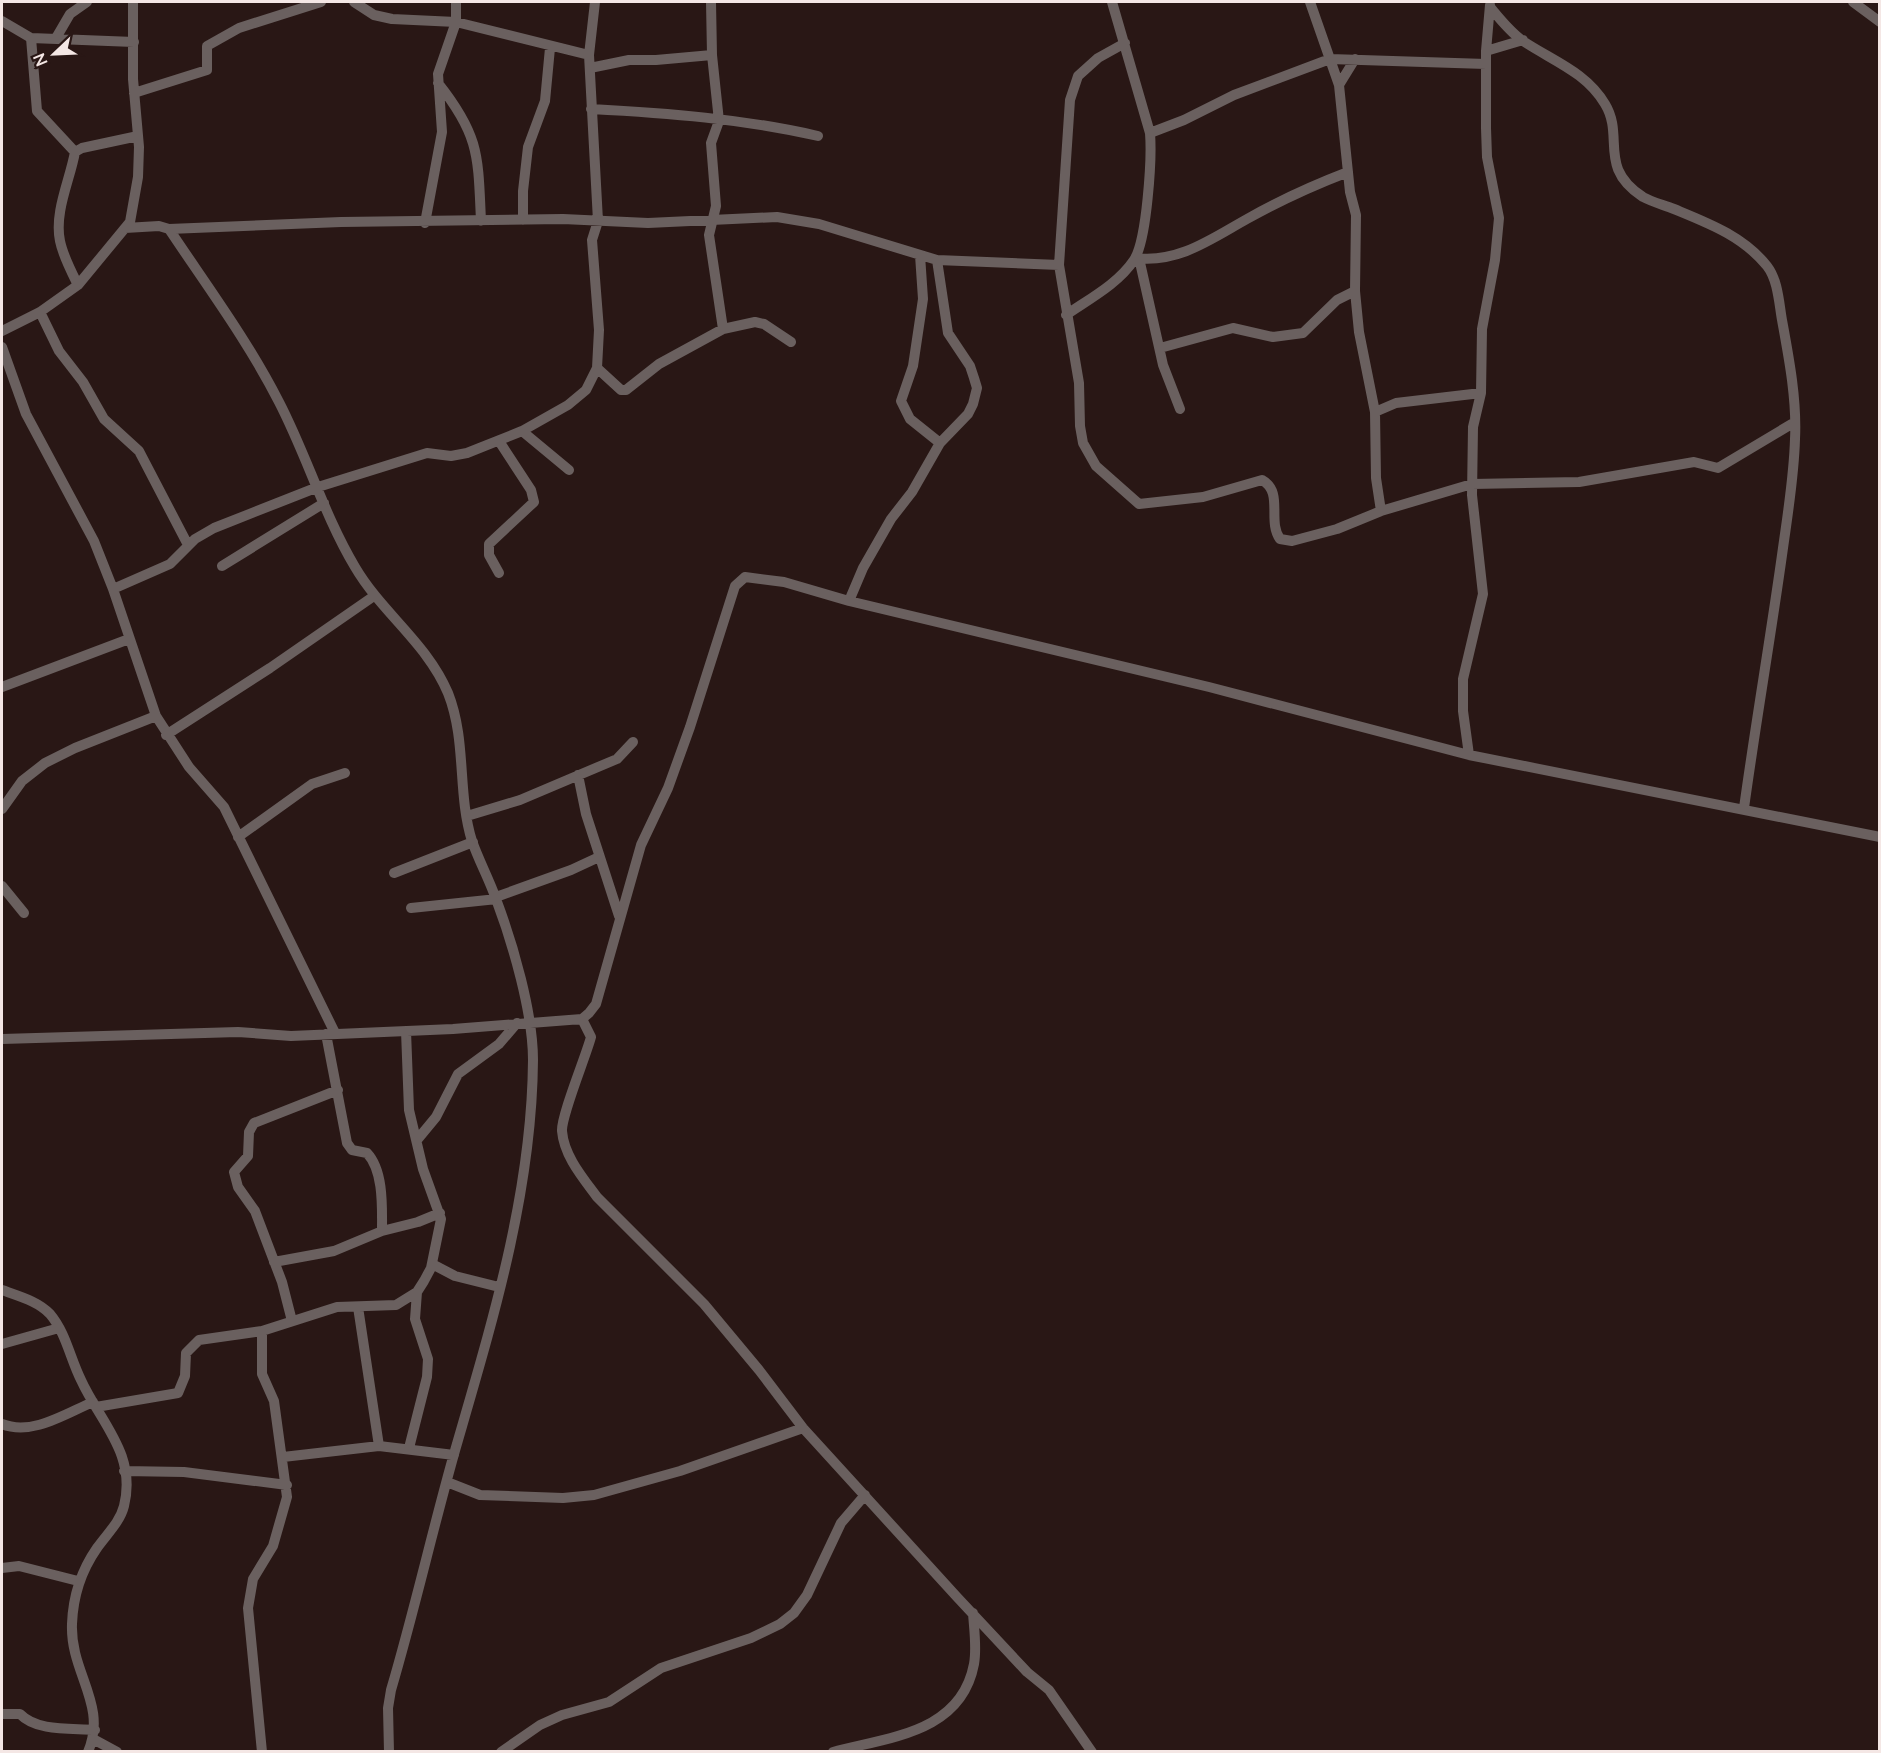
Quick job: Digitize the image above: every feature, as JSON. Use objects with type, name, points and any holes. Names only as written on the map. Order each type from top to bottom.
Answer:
[{"type":"street","points":[[56,38],[70,14],[87,2]]},
{"type":"street","points":[[2,331],[40,312],[78,285],[130,222],[138,177],[133,2]]},
{"type":"street","points":[[134,93],[207,70],[207,46],[225,34],[321,2]]},
{"type":"street","points":[[354,2],[374,15],[392,19],[456,22],[550,48],[589,56]]},
{"type":"street","points":[[425,223],[442,132],[438,83],[440,65],[456,22],[456,2]]},
{"type":"street","points":[[113,589],[170,564],[188,545],[214,528],[318,486],[427,453],[456,456],[499,441],[522,431],[578,398],[586,390],[597,368],[599,330],[592,240],[598,221],[589,56],[595,2]]},
{"type":"street","points":[[711,2],[712,55],[719,121],[711,143],[716,190],[709,236],[723,328]]},
{"type":"street","points":[[1112,2],[1150,132],[1150,178],[1137,258],[1167,377],[1180,409]]},
{"type":"street","points":[[1310,2],[1339,85],[1348,172],[1356,215],[1354,291],[1359,332],[1375,412],[1376,478],[1381,511]]},
{"type":"street","points":[[1852,2],[1880,22]]},
{"type":"street","points":[[1490,4],[1504,25],[1523,40],[1573,69],[1605,103],[1612,125],[1613,157],[1620,174],[1629,185],[1644,197],[1731,235],[1750,248],[1769,268],[1775,282],[1787,348],[1795,422],[1790,504],[1744,808]]},
{"type":"street","points":[[1469,754],[1463,711],[1463,679],[1483,594],[1472,484],[1473,427],[1480,393],[1482,328],[1495,260],[1499,218],[1487,157],[1486,51],[1490,4]]},
{"type":"street","points":[[2,21],[31,38],[134,42]]},
{"type":"street","points":[[31,38],[37,111],[75,152]]},
{"type":"street","points":[[1486,51],[1523,40]]},
{"type":"street","points":[[1125,43],[1098,58],[1078,76],[1070,100],[1059,265],[1079,383],[1083,443],[1096,466],[1114,485],[1139,504],[1149,505],[1203,497],[1262,480],[1268,484],[1274,498],[1274,531],[1280,539],[1292,541],[1337,529],[1381,511],[1472,484],[1580,482],[1694,462],[1718,468],[1795,422]]},
{"type":"street","points":[[523,220],[523,191],[528,147],[545,101],[550,48]]},
{"type":"street","points":[[590,68],[629,60],[712,55]]},
{"type":"street","points":[[1150,132],[1184,120],[1234,95],[1330,59],[1486,64]]},
{"type":"street","points":[[1339,85],[1355,59]]},
{"type":"street","points":[[438,83],[462,114],[474,143],[481,221]]},
{"type":"street","points":[[591,109],[691,116],[778,127],[818,136]]},
{"type":"street","points":[[78,285],[63,254],[59,231],[62,206],[75,152],[82,148],[138,136]]},
{"type":"street","points":[[1066,315],[1122,275],[1137,258],[1167,258],[1194,249],[1257,214],[1348,172]]},
{"type":"street","points":[[125,228],[159,226],[169,229],[341,222],[425,223],[523,220],[648,223],[712,219],[798,219],[937,260],[1059,265]]},
{"type":"street","points":[[169,229],[254,355],[280,404],[353,564],[374,596],[426,652],[449,696],[461,749],[466,816],[473,842],[496,898],[530,1022],[533,1058],[527,1151],[510,1247],[391,1690],[387,1708],[389,1752]]},
{"type":"street","points":[[920,255],[923,299],[913,366],[901,401],[910,419],[940,443]]},
{"type":"street","points":[[849,601],[863,568],[885,529],[912,492],[940,443],[968,414],[977,388],[970,366],[948,333],[937,260]]},
{"type":"street","points":[[1160,348],[1233,328],[1273,337],[1303,333],[1337,300],[1354,291]]},
{"type":"street","points":[[40,312],[59,351],[83,382],[104,419],[139,451],[188,545]]},
{"type":"street","points":[[597,368],[621,390],[626,390],[659,364],[723,328],[755,322],[764,324],[791,342]]},
{"type":"street","points":[[2,347],[26,414],[94,541],[113,589],[156,716],[189,768],[224,807],[331,1034],[348,1147],[367,1153],[375,1169],[381,1195],[382,1231]]},
{"type":"street","points":[[1375,412],[1395,403],[1480,393]]},
{"type":"street","points":[[522,431],[569,470]]},
{"type":"street","points":[[499,441],[531,490],[534,502],[489,544],[489,555],[499,573]]},
{"type":"street","points":[[222,566],[324,503]]},
{"type":"street","points":[[2,1039],[238,1032],[291,1036],[582,1019],[596,1004],[619,916],[646,832],[668,788],[735,586],[745,577],[755,576],[784,582],[849,601],[1175,678],[1469,754],[1880,837]]},
{"type":"street","points":[[166,735],[270,668],[374,596]]},
{"type":"street","points":[[2,687],[129,639]]},
{"type":"street","points":[[2,809],[22,781],[45,763],[75,748],[156,716]]},
{"type":"street","points":[[466,816],[520,800],[620,757],[633,742]]},
{"type":"street","points":[[238,837],[312,784],[345,773]]},
{"type":"street","points":[[578,775],[599,857],[619,916]]},
{"type":"street","points":[[394,873],[473,842]]},
{"type":"street","points":[[411,908],[496,898],[599,857]]},
{"type":"street","points":[[2,886],[24,913]]},
{"type":"street","points":[[582,1019],[591,1037],[562,1131],[572,1160],[597,1197],[711,1312],[803,1428],[1027,1672],[1049,1690],[1092,1752]]},
{"type":"street","points":[[417,1140],[436,1117],[458,1074],[499,1044],[517,1023]]},
{"type":"street","points":[[406,1031],[406,1095],[423,1169],[440,1213],[440,1231],[432,1264],[417,1292],[415,1319],[428,1359],[428,1377],[410,1448]]},
{"type":"street","points":[[292,1321],[282,1282],[255,1212],[238,1187],[234,1172],[248,1155],[249,1132],[254,1122],[338,1090]]},
{"type":"street","points":[[274,1262],[334,1251],[382,1231],[418,1222],[440,1213]]},
{"type":"street","points":[[432,1264],[455,1276],[499,1287]]},
{"type":"street","points":[[2,1290],[37,1304],[49,1313],[59,1328],[94,1404],[115,1436],[124,1471],[124,1503],[121,1516],[87,1564],[78,1581],[74,1601],[72,1643],[93,1707],[94,1735],[88,1752]]},
{"type":"street","points":[[2,1424],[16,1428],[35,1427],[94,1404],[174,1395],[181,1389],[186,1353],[191,1346],[205,1339],[262,1331],[337,1307],[396,1305],[417,1292]]},
{"type":"street","points":[[358,1307],[379,1446]]},
{"type":"street","points":[[2,1344],[59,1328]]},
{"type":"street","points":[[262,1331],[262,1374],[274,1401],[287,1485],[281,1523],[266,1560],[253,1579],[248,1608],[262,1752]]},
{"type":"street","points":[[447,1482],[480,1495],[562,1498],[594,1496],[680,1472],[803,1428]]},
{"type":"street","points":[[283,1457],[379,1446],[454,1455]]},
{"type":"street","points":[[124,1471],[184,1472],[287,1485]]},
{"type":"street","points":[[501,1752],[540,1725],[562,1715],[609,1702],[661,1668],[751,1638],[780,1624],[794,1613],[807,1596],[841,1523],[865,1495]]},
{"type":"street","points":[[3,1566],[19,1566],[78,1581]]},
{"type":"street","points":[[833,1752],[910,1732],[935,1722],[949,1713],[963,1691],[975,1663],[973,1613]]},
{"type":"street","points":[[2,1714],[21,1714],[27,1721],[37,1725],[94,1735],[117,1752]]}]
